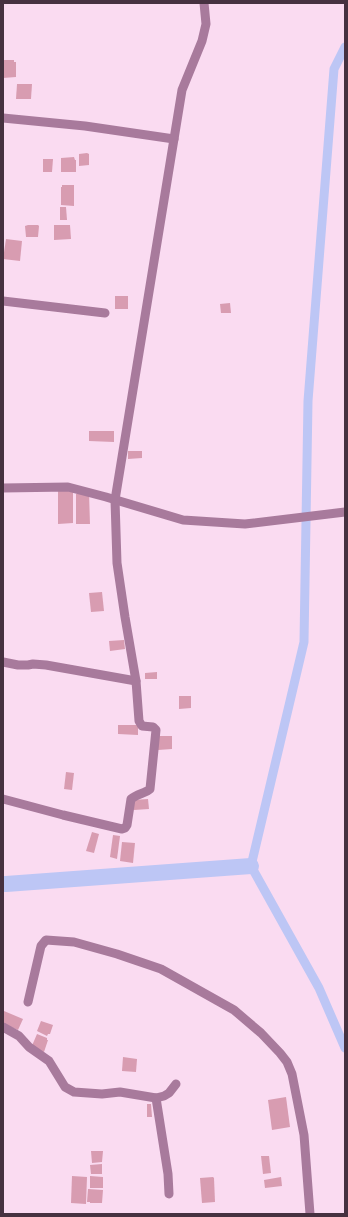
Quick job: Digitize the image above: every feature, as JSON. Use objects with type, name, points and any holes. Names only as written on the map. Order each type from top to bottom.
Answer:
[{"type":"street","points":[[3,799],[122,829],[127,825],[131,799],[150,789],[156,730],[153,727],[142,726],[140,724],[136,681],[117,563],[115,500],[182,90],[202,41],[206,24],[204,3]]},
{"type":"street","points":[[3,118],[85,126],[174,139]]},
{"type":"street","points":[[3,301],[105,314]]},
{"type":"street","points":[[3,488],[68,487],[183,520],[245,524],[341,513]]},
{"type":"street","points":[[3,662],[18,665],[46,665],[136,681]]},
{"type":"street","points":[[28,1002],[42,943],[46,940],[60,940],[74,942],[110,952],[161,969],[234,1010],[280,1053],[287,1062],[292,1074],[304,1135],[310,1214]]},
{"type":"street","points":[[3,1027],[19,1036],[30,1047],[49,1061],[65,1087],[74,1092],[102,1094],[120,1092],[156,1098],[169,1093],[176,1084]]},
{"type":"street","points":[[156,1098],[168,1174],[168,1194]]},
{"type":"building","points":[[3,60],[14,60],[14,62],[16,62],[16,77],[3,78]]},
{"type":"building","points":[[17,84],[32,84],[31,99],[16,99]]},
{"type":"building","points":[[79,154],[89,154],[89,165],[79,166]]},
{"type":"building","points":[[74,157],[76,160],[76,172],[61,172],[61,158]]},
{"type":"building","points":[[43,159],[53,159],[52,172],[43,172]]},
{"type":"building","points":[[62,185],[74,185],[74,206],[61,205]]},
{"type":"building","points":[[60,207],[66,207],[67,220],[60,220]]},
{"type":"building","points":[[54,225],[70,225],[71,239],[54,240]]},
{"type":"building","points":[[25,226],[39,226],[38,237],[26,237]]},
{"type":"building","points":[[6,239],[22,241],[20,261],[3,259]]},
{"type":"building","points":[[115,296],[128,296],[128,309],[115,309]]},
{"type":"building","points":[[230,303],[231,313],[221,313],[220,304]]},
{"type":"building","points":[[89,431],[114,431],[114,442],[89,441]]},
{"type":"building","points":[[128,451],[142,451],[142,458],[128,459]]},
{"type":"building","points":[[73,490],[73,523],[58,524],[58,491]]},
{"type":"building","points":[[89,493],[90,524],[76,524],[76,494]]},
{"type":"building","points":[[102,592],[104,611],[91,612],[89,593]]},
{"type":"building","points":[[124,640],[125,649],[110,651],[109,641]]},
{"type":"building","points":[[157,672],[157,679],[145,679],[145,673]]},
{"type":"building","points":[[179,696],[191,696],[191,708],[179,709]]},
{"type":"building","points":[[118,725],[138,725],[138,735],[118,734]]},
{"type":"building","points":[[158,736],[172,736],[172,749],[158,750]]},
{"type":"building","points":[[66,772],[74,773],[72,790],[64,789]]},
{"type":"building","points":[[148,799],[149,809],[134,810],[133,800]]},
{"type":"building","points":[[92,832],[99,834],[94,853],[86,851]]},
{"type":"building","points":[[113,835],[120,836],[117,859],[110,857]]},
{"type":"building","points":[[122,842],[135,843],[133,863],[120,861]]},
{"type":"building","points":[[4,1011],[23,1019],[18,1030],[3,1024]]},
{"type":"building","points":[[41,1021],[53,1025],[50,1034],[47,1036],[37,1031]]},
{"type":"building","points":[[37,1034],[47,1038],[48,1040],[44,1052],[31,1048]]},
{"type":"building","points":[[123,1057],[137,1059],[136,1072],[122,1071]]},
{"type":"building","points":[[286,1097],[290,1127],[272,1130],[268,1100]]},
{"type":"building","points":[[147,1104],[151,1104],[152,1117],[147,1117]]},
{"type":"building","points":[[91,1151],[103,1151],[102,1162],[92,1163]]},
{"type":"building","points":[[261,1156],[269,1156],[271,1173],[263,1174]]},
{"type":"building","points":[[102,1164],[102,1174],[91,1174],[90,1165]]},
{"type":"building","points":[[72,1176],[87,1177],[86,1204],[71,1203]]},
{"type":"building","points":[[90,1176],[103,1177],[103,1188],[90,1188]]},
{"type":"building","points":[[213,1177],[215,1202],[202,1203],[200,1178]]},
{"type":"building","points":[[281,1177],[282,1186],[265,1188],[264,1180]]},
{"type":"building","points":[[88,1189],[103,1190],[102,1203],[87,1202]]},
{"type":"waterway","points":[[345,47],[334,69],[308,401],[304,642],[251,866],[319,988],[345,1048]]},
{"type":"waterway","points":[[3,884],[251,866]]}]
